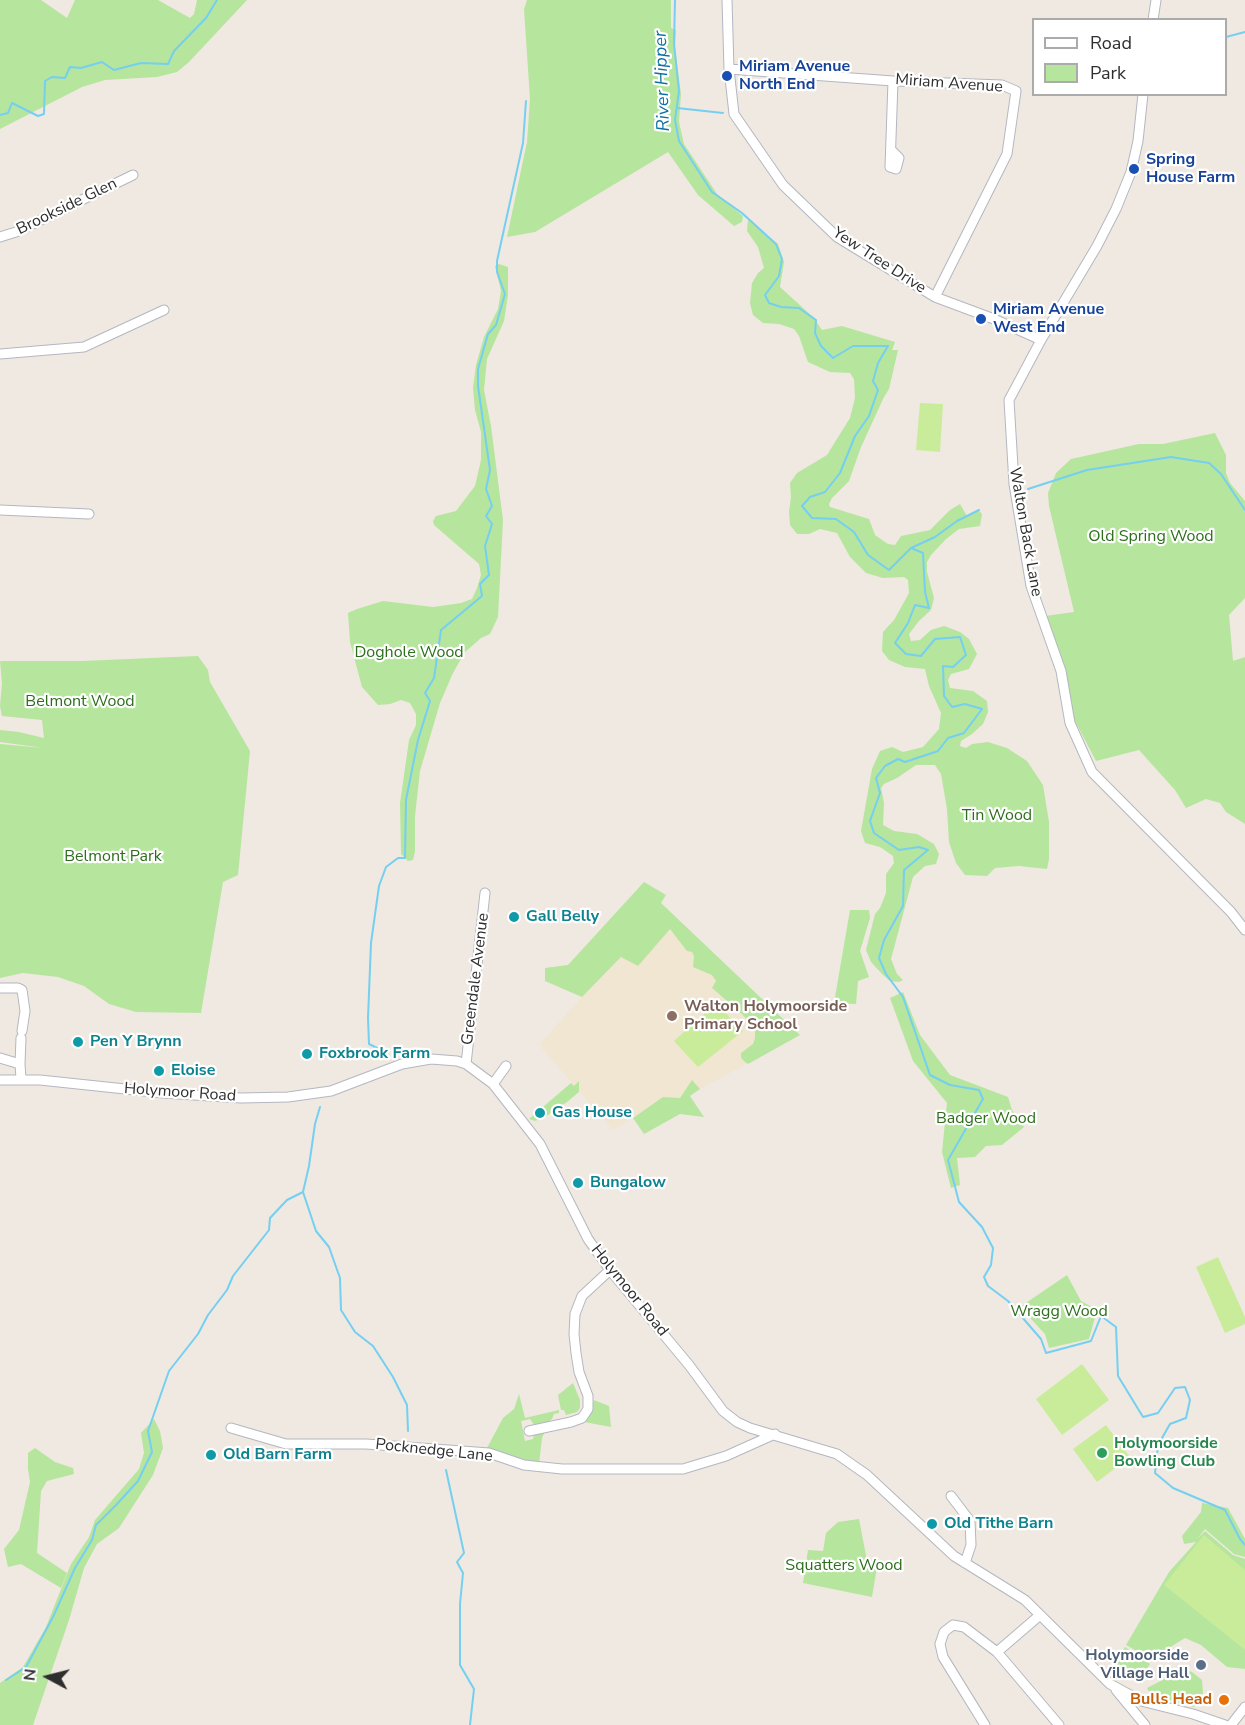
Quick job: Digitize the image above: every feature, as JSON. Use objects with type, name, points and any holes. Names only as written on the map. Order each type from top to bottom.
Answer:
[{"type":"street","name":"Yew Tree Drive","points":[[727,0],[729,69],[734,114],[783,185],[837,237],[935,297],[1041,340]]},
{"type":"street","points":[[1153,18],[1156,0]]},
{"type":"street","name":"Miriam Avenue","points":[[729,69],[893,81],[1002,85],[1016,91],[1007,153],[935,297]]},
{"type":"street","points":[[891,150],[893,81]]},
{"type":"street","name":"Walton Back Lane","points":[[1143,96],[1138,141],[1129,179],[1121,199],[1097,246],[1041,340],[1009,400],[1014,484],[1031,586],[1061,671],[1070,723],[1092,772],[1232,912],[1245,930]]},
{"type":"street","name":"Brookside Glen","points":[[0,237],[16,232],[133,175]]},
{"type":"street","points":[[0,354],[84,347],[164,310]]},
{"type":"street","points":[[0,510],[89,514]]},
{"type":"street","name":"Greendale Avenue","points":[[466,1064],[486,894]]},
{"type":"street","points":[[0,988],[22,990],[25,1011],[20,1064],[21,1079]]},
{"type":"street","points":[[0,1058],[20,1064]]},
{"type":"street","name":"Holymoor Road","points":[[0,1080],[21,1079],[174,1094],[242,1098],[288,1097],[331,1091],[402,1064],[431,1059],[466,1064],[493,1083],[540,1144],[588,1239],[610,1270],[689,1365],[723,1411],[737,1422],[750,1428],[837,1454],[867,1475],[954,1556],[1025,1600],[1110,1684],[1141,1701],[1225,1725]]},
{"type":"street","points":[[493,1083],[506,1066]]},
{"type":"street","points":[[529,1431],[582,1418],[588,1409],[588,1396],[579,1372],[573,1335],[575,1314],[582,1296],[610,1270]]},
{"type":"street","name":"Pocknedge Lane","points":[[231,1428],[286,1444],[366,1444],[489,1453],[524,1465],[562,1469],[682,1469],[726,1456],[775,1434]]},
{"type":"street","points":[[951,1496],[970,1521],[971,1545],[966,1563]]},
{"type":"street","points":[[997,1652],[1040,1615]]},
{"type":"street","points":[[985,1725],[943,1657],[940,1644],[944,1632],[953,1625],[964,1627],[997,1652],[1059,1725]]},
{"type":"street","points":[[1110,1684],[1145,1725]]},
{"type":"street","points":[[1231,1725],[1245,1707]]},
{"type":"shaded area","name":"Walton Holymoorside Primary School","points":[[677,920],[800,1035],[700,1089],[692,1081],[680,1098],[663,1098],[613,1130],[539,1045],[622,957]]},
{"type":"green space","points":[[0,0],[41,0],[67,18],[75,0],[158,0],[190,18],[194,14],[197,0],[247,0],[177,72],[157,77],[105,80],[82,87],[0,129]]},
{"type":"green space","points":[[527,0],[671,0],[671,28],[676,30],[675,48],[681,94],[679,122],[684,144],[717,194],[743,216],[742,222],[734,226],[698,195],[668,152],[535,232],[507,237],[527,142],[530,99],[524,9]]},
{"type":"green space","name":"Tin Wood","points":[[748,220],[778,244],[784,262],[780,287],[813,317],[822,330],[842,326],[895,342],[892,350],[898,350],[889,389],[861,447],[849,481],[832,498],[830,507],[869,519],[875,535],[888,544],[895,545],[901,536],[930,530],[950,510],[960,504],[967,516],[978,510],[982,514],[980,526],[959,529],[931,555],[927,562],[927,572],[934,598],[931,610],[909,634],[911,641],[920,640],[931,630],[944,626],[960,632],[969,639],[977,654],[969,669],[951,674],[948,680],[950,688],[973,691],[987,701],[988,712],[983,724],[961,741],[960,746],[966,748],[972,744],[988,742],[1007,748],[1027,761],[1043,785],[1049,822],[1047,869],[1019,866],[995,868],[987,876],[965,875],[956,863],[949,842],[947,809],[941,774],[935,765],[916,765],[881,788],[884,803],[883,825],[894,831],[917,834],[934,844],[939,854],[936,864],[925,866],[913,877],[891,959],[897,974],[903,980],[899,982],[890,981],[883,975],[871,962],[866,950],[875,914],[886,893],[886,874],[894,863],[893,856],[880,847],[865,843],[861,831],[872,769],[880,751],[892,747],[903,752],[923,747],[939,729],[941,713],[929,686],[925,669],[905,667],[889,660],[882,651],[883,632],[894,620],[909,593],[908,580],[904,577],[883,578],[866,573],[850,557],[837,533],[820,529],[809,534],[797,534],[790,525],[790,483],[797,473],[827,455],[850,418],[855,398],[854,379],[850,373],[830,372],[808,362],[799,336],[794,329],[779,324],[763,323],[753,315],[750,303],[752,283],[764,268],[758,247],[747,231]]},
{"type":"green space","name":"Doghole Wood","points":[[499,264],[508,267],[508,295],[504,321],[487,359],[484,390],[503,520],[498,617],[490,634],[481,638],[465,652],[440,703],[420,771],[415,816],[415,851],[413,860],[408,861],[401,854],[400,803],[409,740],[416,725],[416,714],[410,703],[401,700],[378,705],[362,687],[350,642],[348,613],[383,601],[433,607],[461,603],[472,599],[477,588],[481,575],[479,564],[434,525],[433,521],[436,516],[456,511],[475,486],[481,460],[481,432],[475,410],[473,388],[476,365],[484,337],[498,309],[501,291],[495,266]]},
{"type":"green space","points":[[920,403],[943,404],[940,452],[916,450]]},
{"type":"green space","name":"Old Spring Wood","points":[[1215,433],[1226,455],[1226,473],[1230,483],[1245,501],[1245,598],[1229,615],[1233,661],[1245,657],[1245,824],[1226,812],[1220,803],[1206,799],[1186,808],[1175,790],[1139,750],[1096,761],[1075,721],[1045,616],[1074,612],[1049,506],[1048,493],[1056,473],[1071,459],[1139,444],[1163,444]]},
{"type":"green space","name":"Belmont Park","points":[[198,656],[208,670],[210,682],[250,751],[238,875],[223,882],[201,1013],[136,1012],[109,1004],[84,986],[58,977],[23,973],[0,978],[0,744],[44,748],[0,742],[0,730],[44,738],[42,720],[2,716],[0,661],[82,661]]},
{"type":"green space","points":[[644,882],[666,895],[661,903],[800,1035],[748,1064],[745,1062],[741,1058],[741,1053],[753,1044],[755,1028],[741,1013],[729,1011],[733,1006],[712,988],[716,981],[712,975],[693,967],[692,952],[687,951],[670,929],[638,966],[621,957],[582,997],[545,981],[545,968],[568,965]]},
{"type":"green space","points":[[850,910],[869,910],[870,918],[860,951],[869,977],[858,981],[856,1004],[834,1003]]},
{"type":"green space","name":"Badger Wood","points":[[903,992],[920,1035],[950,1075],[1008,1097],[1012,1110],[1024,1127],[1002,1145],[986,1146],[975,1157],[957,1158],[960,1185],[951,1188],[942,1152],[947,1103],[913,1061],[890,998]]},
{"type":"green space","points":[[716,1003],[743,1031],[698,1067],[674,1041]]},
{"type":"green space","points":[[692,1080],[700,1089],[690,1096],[704,1117],[680,1114],[644,1134],[633,1118],[663,1097],[680,1098]]},
{"type":"green space","points":[[579,1081],[579,1092],[567,1102],[545,1117],[535,1121],[529,1119],[571,1083],[574,1086]]},
{"type":"green space","points":[[1218,1257],[1245,1317],[1245,1324],[1225,1333],[1196,1267]]},
{"type":"green space","name":"Wragg Wood","points":[[1067,1275],[1081,1301],[1097,1310],[1089,1339],[1049,1348],[1045,1334],[1020,1307]]},
{"type":"green space","points":[[1082,1364],[1109,1400],[1062,1435],[1036,1399]]},
{"type":"green space","points":[[573,1383],[580,1400],[580,1408],[577,1412],[566,1415],[564,1410],[561,1410],[558,1395]]},
{"type":"green space","points":[[519,1394],[525,1418],[559,1410],[559,1413],[554,1414],[547,1423],[534,1425],[530,1419],[521,1421],[525,1441],[533,1439],[534,1434],[545,1431],[539,1464],[487,1448],[503,1418],[514,1409]]},
{"type":"green space","points":[[594,1400],[609,1406],[611,1427],[584,1422]]},
{"type":"green space","points":[[154,1419],[160,1431],[163,1448],[153,1475],[119,1528],[97,1544],[84,1568],[33,1725],[0,1725],[0,1683],[23,1667],[46,1627],[71,1564],[89,1537],[95,1520],[139,1469],[144,1453],[141,1433]]},
{"type":"green space","name":"Holymoorside Bowling Club","points":[[1106,1425],[1130,1457],[1097,1482],[1073,1449]]},
{"type":"green space","points":[[35,1448],[55,1462],[73,1468],[74,1474],[47,1481],[41,1491],[37,1553],[67,1573],[61,1588],[21,1564],[8,1567],[4,1549],[19,1530],[30,1482],[28,1453]]},
{"type":"green space","points":[[1202,1503],[1228,1508],[1245,1539],[1245,1557],[1234,1554],[1205,1529],[1197,1539],[1205,1531],[1233,1555],[1245,1559],[1245,1669],[1227,1667],[1201,1645],[1185,1638],[1151,1659],[1126,1645],[1169,1572],[1196,1542],[1184,1544],[1182,1536],[1201,1512]]},
{"type":"green space","name":"Squatters Wood","points":[[859,1519],[868,1566],[877,1567],[872,1597],[803,1583],[808,1550],[823,1551],[826,1533],[838,1522]]},
{"type":"green space","points":[[1204,1535],[1245,1570],[1245,1650],[1164,1585]]},
{"type":"green space","points":[[1125,1647],[1150,1664],[1138,1682],[1111,1670]]},
{"type":"green space","points":[[1184,1669],[1202,1680],[1203,1693],[1194,1707],[1150,1693],[1147,1688]]},
{"type":"waterway","points":[[0,115],[8,113],[12,103],[38,116],[44,114],[45,81],[52,77],[65,78],[70,67],[81,68],[102,62],[114,70],[141,63],[168,64],[174,51],[206,18],[217,0]]},
{"type":"waterway","name":"River Hipper","points":[[675,0],[674,44],[679,91],[675,120],[679,141],[712,192],[742,213],[776,244],[782,259],[779,276],[765,295],[769,303],[781,307],[799,308],[816,320],[815,333],[821,346],[833,358],[853,346],[888,346],[878,363],[873,381],[878,390],[869,416],[855,436],[840,473],[825,492],[810,497],[802,506],[812,518],[836,519],[854,532],[868,555],[889,570],[911,548],[923,553],[925,592],[929,608],[915,605],[908,623],[895,643],[906,654],[921,656],[935,639],[960,637],[966,655],[953,667],[943,666],[944,696],[952,707],[965,704],[982,709],[964,733],[948,738],[938,751],[905,762],[898,759],[885,766],[876,778],[880,793],[870,821],[874,833],[899,850],[919,847],[928,850],[904,870],[903,906],[884,940],[879,958],[886,974],[903,997],[930,1075],[950,1085],[979,1090],[983,1099],[948,1160],[959,1202],[982,1227],[993,1248],[991,1265],[984,1277],[988,1286],[1008,1301],[1041,1339],[1046,1353],[1091,1341],[1101,1316],[1116,1327],[1118,1376],[1143,1417],[1158,1413],[1175,1388],[1185,1387],[1190,1400],[1186,1418],[1170,1424],[1158,1445],[1155,1473],[1173,1488],[1225,1510],[1245,1545]]},
{"type":"waterway","points":[[1227,37],[1245,32]]},
{"type":"waterway","points":[[378,1058],[377,1048],[369,1044],[368,1018],[371,943],[379,886],[386,867],[398,858],[405,858],[406,800],[418,740],[430,701],[425,693],[434,678],[441,630],[482,596],[480,584],[489,575],[485,546],[492,524],[486,516],[492,506],[486,489],[490,470],[478,386],[478,369],[488,334],[496,325],[505,294],[497,272],[497,261],[523,143],[526,101]]},
{"type":"waterway","points":[[677,108],[723,113]]},
{"type":"waterway","points":[[1028,489],[1087,470],[1171,457],[1209,463],[1221,474],[1245,510]]},
{"type":"waterway","points":[[911,548],[935,537],[957,521],[979,510]]},
{"type":"waterway","points":[[6,1680],[26,1667],[53,1617],[75,1568],[92,1540],[96,1525],[138,1481],[152,1452],[148,1431],[169,1371],[198,1334],[208,1315],[227,1290],[233,1276],[269,1230],[270,1218],[287,1200],[303,1192],[320,1107]]},
{"type":"waterway","points":[[303,1192],[316,1231],[329,1247],[340,1278],[341,1310],[355,1332],[373,1346],[393,1377],[407,1405],[408,1431]]},
{"type":"waterway","points":[[446,1470],[464,1553],[457,1562],[463,1573],[460,1604],[460,1665],[474,1689],[470,1725]]},
{"type":"place","name":"Miriam Avenue North End","points":[[727,76]]},
{"type":"place","name":"Spring House Farm","points":[[1134,169]]},
{"type":"place","name":"Miriam Avenue West End","points":[[981,319]]},
{"type":"place","name":"Gall Belly","points":[[514,917]]},
{"type":"place","name":"Walton Holymoorside Primary School","points":[[672,1016]]},
{"type":"place","name":"Pen Y Brynn","points":[[78,1042]]},
{"type":"place","name":"Foxbrook Farm","points":[[307,1054]]},
{"type":"place","name":"Eloise","points":[[159,1071]]},
{"type":"place","name":"Gas House","points":[[540,1113]]},
{"type":"place","name":"Bungalow","points":[[578,1183]]},
{"type":"place","name":"Holymoorside Bowling Club","points":[[1102,1453]]},
{"type":"place","name":"Old Barn Farm","points":[[211,1455]]},
{"type":"place","name":"Old Tithe Barn","points":[[932,1524]]},
{"type":"place","name":"Holymoorside Village Hall","points":[[1201,1665]]},
{"type":"place","name":"Bulls Head","points":[[1224,1700]]},
{"type":"park label","name":"Belmont Wood","points":[[80,702]]}]
